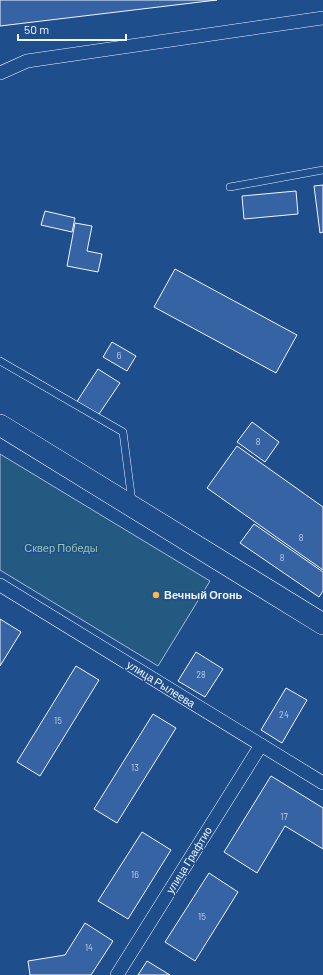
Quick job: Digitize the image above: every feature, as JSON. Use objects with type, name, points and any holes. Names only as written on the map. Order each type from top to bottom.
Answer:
[{"type":"main road","points":[[0,425],[323,624]]},
{"type":"street","points":[[0,73],[27,61],[323,18]]},
{"type":"street","name":"улица Рылеева","points":[[0,585],[323,783]]},
{"type":"street","name":"улица Графтио","points":[[117,975],[261,745]]},
{"type":"lane","points":[[230,187],[323,170]]},
{"type":"lane","points":[[0,361],[123,432],[132,506]]},
{"type":"green space","name":"Сквер Победы","points":[[0,454],[210,581],[158,666],[0,570]]},
{"type":"building","points":[[0,0],[217,0],[0,26]]},
{"type":"building","points":[[323,185],[323,232],[320,233],[314,186]]},
{"type":"building","points":[[296,191],[298,214],[244,219],[242,196]]},
{"type":"building","points":[[45,211],[75,218],[72,232],[41,225]]},
{"type":"building","points":[[75,223],[92,226],[87,251],[102,254],[98,272],[67,266]]},
{"type":"building","points":[[175,269],[297,335],[276,373],[154,307]]},
{"type":"building","points":[[112,342],[136,356],[127,371],[103,357]]},
{"type":"building","points":[[98,369],[120,383],[97,417],[76,403]]},
{"type":"building","points":[[252,422],[279,442],[265,462],[237,442]]},
{"type":"building","points":[[237,446],[323,507],[323,570],[207,488]]},
{"type":"building","points":[[254,524],[323,572],[323,591],[319,597],[240,543]]},
{"type":"building","points":[[0,619],[21,632],[0,666]]},
{"type":"building","points":[[196,652],[223,669],[205,697],[178,681]]},
{"type":"building","points":[[76,666],[99,680],[40,776],[17,762]]},
{"type":"building","points":[[286,688],[307,700],[282,743],[261,730]]},
{"type":"building","points":[[153,714],[176,728],[117,823],[94,809]]},
{"type":"building","points":[[271,776],[323,808],[323,849],[285,826],[257,873],[224,852]]},
{"type":"building","points":[[142,832],[171,850],[128,919],[98,901]]},
{"type":"building","points":[[209,873],[238,892],[195,961],[165,942]]},
{"type":"building","points":[[85,923],[113,941],[91,975],[30,975],[28,961],[65,955]]},
{"type":"building","points":[[147,961],[170,975],[138,975]]},
{"type":"place","name":"Вечный Огонь","points":[[156,595]]}]
